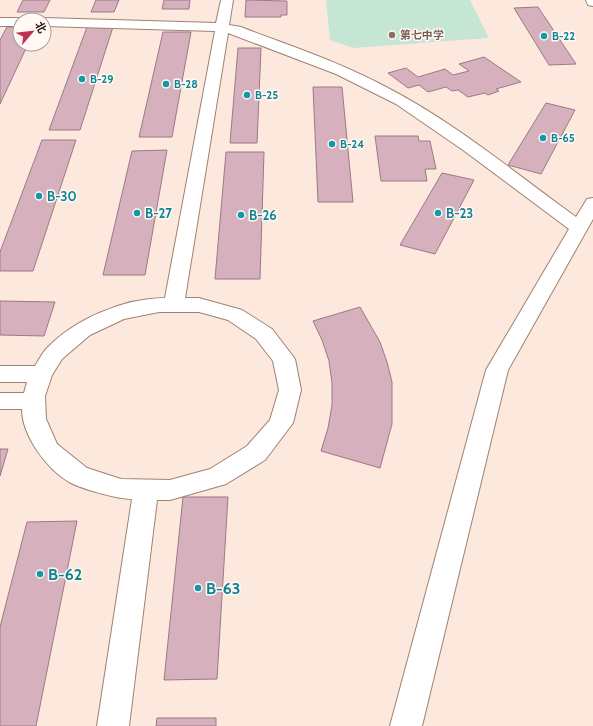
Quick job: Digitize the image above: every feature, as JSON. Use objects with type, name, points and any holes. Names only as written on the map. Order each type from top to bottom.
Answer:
[{"type":"street","points":[[174,305],[221,27],[227,0]]},
{"type":"street","points":[[0,22],[12,22]]},
{"type":"street","points":[[52,22],[221,27],[236,30],[352,76],[400,100],[460,141],[579,228]]},
{"type":"street","points":[[406,726],[497,370],[593,203]]},
{"type":"street","points":[[159,305],[199,305],[235,315],[264,334],[284,360],[290,390],[281,423],[256,453],[217,477],[170,490],[121,489],[78,475],[48,450],[34,419],[34,401],[41,374],[54,354],[83,330],[119,313],[159,305]]},
{"type":"street","points":[[0,374],[41,374]]},
{"type":"street","points":[[0,401],[34,401]]},
{"type":"street","points":[[114,726],[146,489]]},
{"type":"green space","points":[[326,0],[470,0],[489,38],[353,48],[330,40]]},
{"type":"building","points":[[23,0],[50,0],[44,12],[17,12]]},
{"type":"building","points":[[96,0],[119,0],[114,12],[91,12]]},
{"type":"building","points":[[164,0],[190,0],[189,9],[162,9]]},
{"type":"building","points":[[246,0],[287,1],[287,15],[281,15],[281,17],[245,17]]},
{"type":"building","name":"B-22","points":[[538,7],[576,64],[549,65],[514,8]]},
{"type":"building","points":[[7,27],[12,27],[12,52],[24,52],[0,104],[0,40]]},
{"type":"building","name":"B-29","points":[[87,27],[113,27],[80,130],[49,130]]},
{"type":"building","name":"B-28","points":[[163,32],[191,32],[172,137],[139,137]]},
{"type":"building","name":"B-25","points":[[238,48],[261,48],[257,143],[230,143]]},
{"type":"building","points":[[484,57],[521,82],[496,89],[499,91],[488,95],[485,93],[468,97],[458,90],[452,91],[446,87],[428,92],[419,85],[408,88],[388,73],[406,68],[418,77],[445,69],[453,75],[469,71],[459,64]]},
{"type":"building","name":"B-24","points":[[313,87],[342,87],[353,202],[318,202]]},
{"type":"building","name":"B-65","points":[[546,103],[575,110],[541,174],[508,165]]},
{"type":"building","points":[[375,136],[418,136],[419,141],[430,141],[436,169],[425,169],[427,181],[381,181]]},
{"type":"building","name":"B-30","points":[[42,140],[76,140],[33,271],[0,271],[0,252]]},
{"type":"building","name":"B-27","points":[[167,150],[145,275],[103,275],[132,151]]},
{"type":"building","name":"B-26","points":[[226,152],[264,152],[260,279],[215,279]]},
{"type":"building","name":"B-23","points":[[442,173],[474,180],[435,254],[400,245]]},
{"type":"building","points":[[0,301],[55,302],[44,336],[0,335]]},
{"type":"building","points":[[360,307],[380,342],[392,382],[392,424],[380,468],[321,451],[328,428],[332,405],[332,383],[329,361],[322,340],[313,321]]},
{"type":"building","points":[[0,449],[8,449],[0,476]]},
{"type":"building","name":"B-63","points":[[183,497],[228,497],[217,679],[164,680]]},
{"type":"building","name":"B-62","points":[[77,521],[36,726],[0,726],[0,627],[27,522]]},
{"type":"building","points":[[157,718],[216,718],[216,726],[156,726]]},
{"type":"place","name":"第七中学","points":[[392,35]]},
{"type":"place","name":"B-22","points":[[544,36]]},
{"type":"place","name":"B-29","points":[[82,79]]},
{"type":"place","name":"B-28","points":[[166,84]]},
{"type":"place","name":"B-25","points":[[247,95]]},
{"type":"place","name":"B-65","points":[[543,138]]},
{"type":"place","name":"B-24","points":[[332,144]]},
{"type":"place","name":"B-30","points":[[39,196]]},
{"type":"place","name":"B-27","points":[[137,213]]},
{"type":"place","name":"B-23","points":[[438,213]]},
{"type":"place","name":"B-26","points":[[241,215]]},
{"type":"place","name":"B-62","points":[[40,574]]},
{"type":"place","name":"B-63","points":[[198,588]]}]
